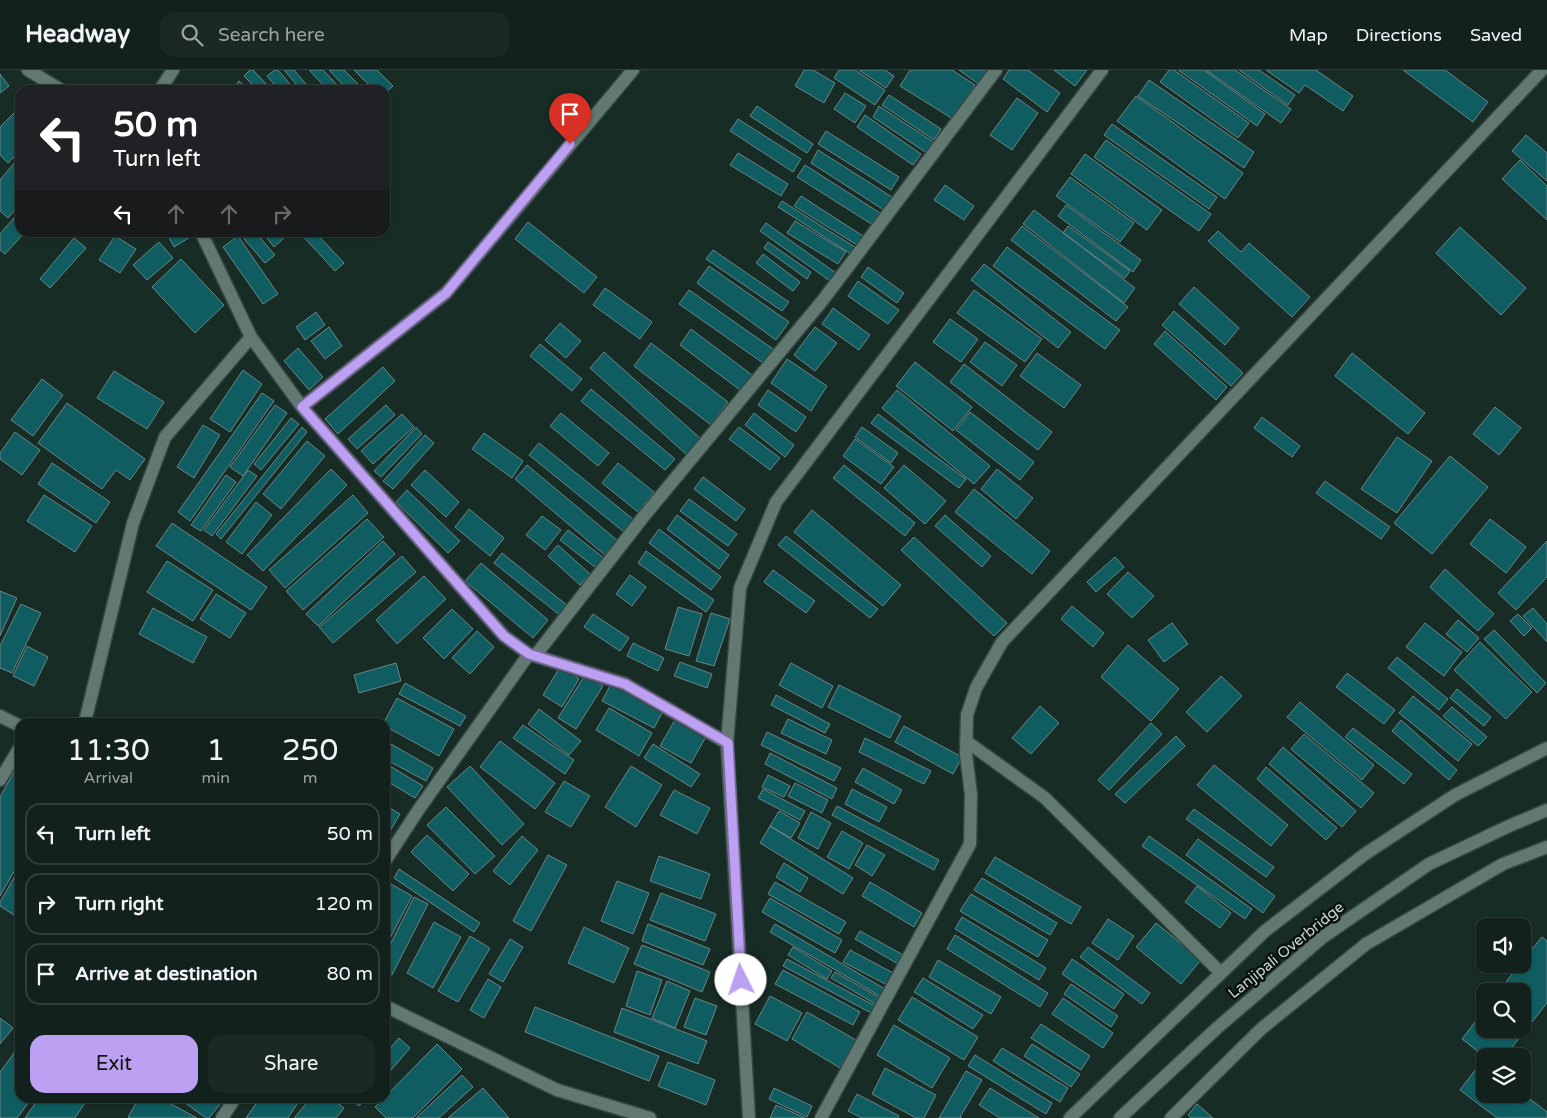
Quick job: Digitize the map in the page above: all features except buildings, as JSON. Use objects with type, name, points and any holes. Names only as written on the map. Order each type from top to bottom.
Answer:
[{"type":"street","points":[[28,70],[53,85]]},
{"type":"street","points":[[163,85],[173,70]]},
{"type":"street","points":[[302,407],[446,293],[633,70]]},
{"type":"street","points":[[390,853],[419,809],[532,655],[644,516],[823,300],[996,70]]},
{"type":"street","points":[[749,1118],[728,743],[740,588],[776,502],[1102,70]]},
{"type":"street","points":[[821,1118],[970,844],[971,795],[966,741],[966,715],[976,688],[1002,642],[1542,70]]},
{"type":"street","points":[[203,237],[251,337],[302,407],[504,636],[532,655],[625,684],[728,743]]},
{"type":"street","points":[[86,718],[133,523],[165,437],[251,337]]},
{"type":"street","points":[[0,716],[15,724]]},
{"type":"street","points":[[966,741],[1045,798],[1221,973]]},
{"type":"street","points":[[1070,1118],[1265,931],[1365,854],[1455,794],[1547,748]]},
{"type":"street","points":[[0,780],[15,755]]},
{"type":"street","name":"Lanjipali Overbridge","points":[[1120,1118],[1217,1028],[1323,937],[1429,864],[1547,810]]},
{"type":"street","points":[[1171,1118],[1261,1029],[1366,944],[1503,864],[1547,848]]},
{"type":"street","points":[[390,1008],[557,1090],[650,1118]]},
{"type":"street","points":[[222,1118],[232,1103]]},
{"type":"route","points":[[570,144],[446,293],[302,407],[504,636],[529,654],[625,684],[728,743],[741,980]]}]
